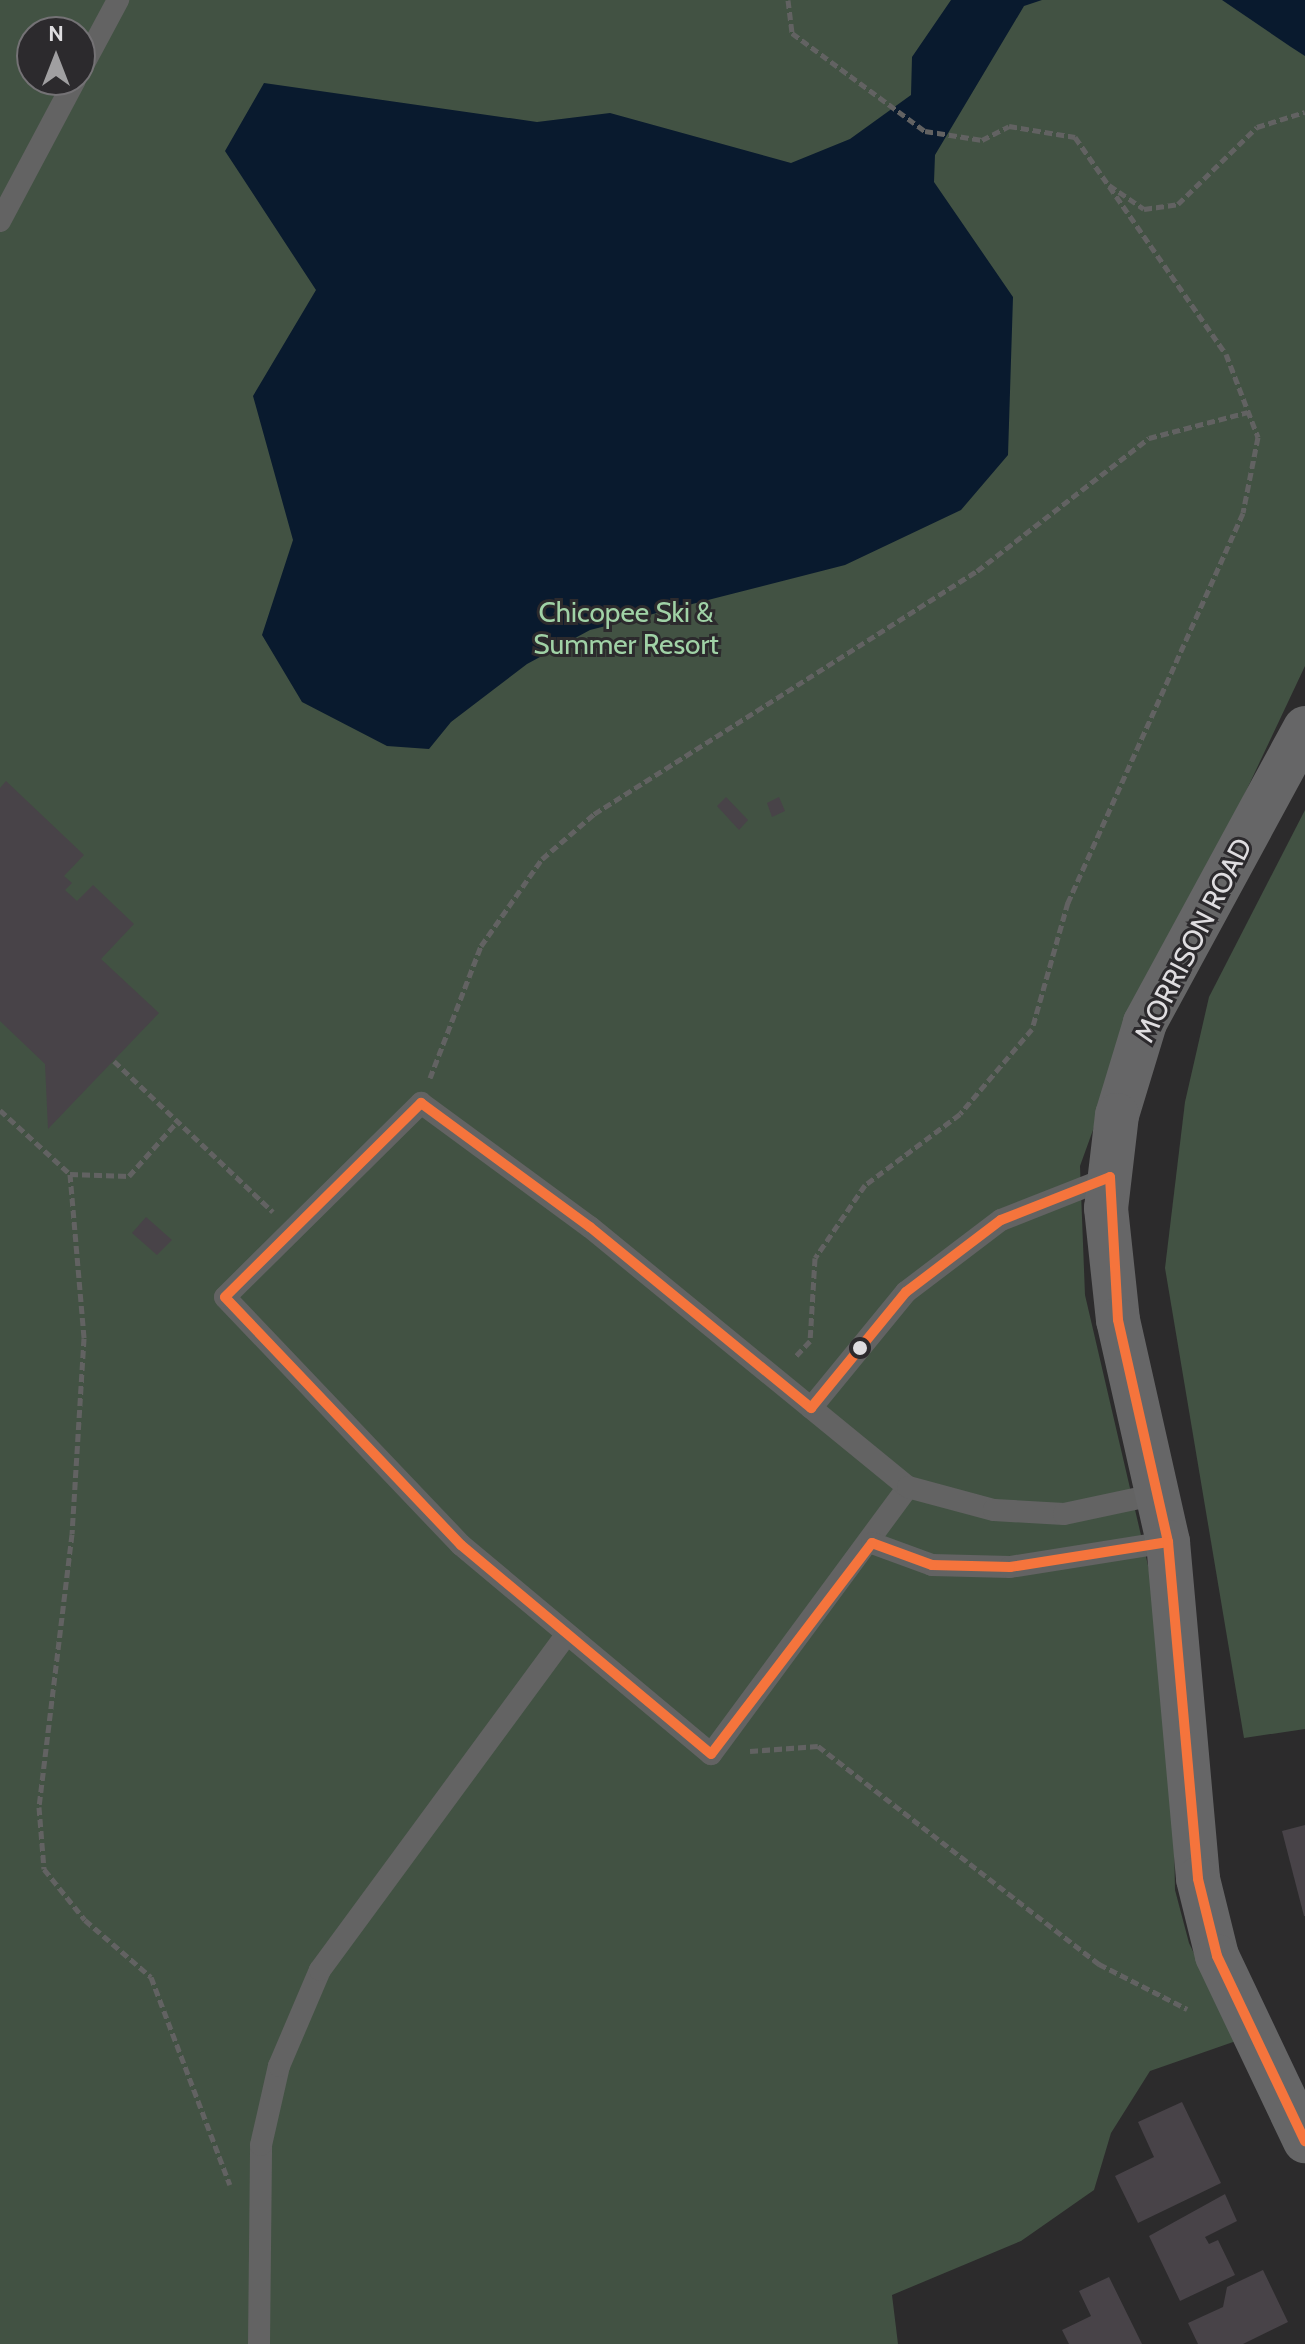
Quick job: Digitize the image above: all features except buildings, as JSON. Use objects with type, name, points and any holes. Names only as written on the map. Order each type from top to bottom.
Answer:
[{"type":"street","name":"MORRISON ROAD","points":[[1305,728],[1145,1023],[1117,1115],[1110,1177],[1118,1320],[1168,1542],[1198,1879],[1217,1956],[1305,2141]]},
{"type":"lane","points":[[96,41],[118,0]]},
{"type":"lane","points":[[0,221],[66,96]]},
{"type":"lane","points":[[908,1487],[872,1543],[711,1754],[565,1637],[461,1545],[225,1297],[421,1103],[590,1227],[908,1487],[994,1510],[1064,1514],[1158,1494]]},
{"type":"lane","points":[[811,1408],[906,1292],[1001,1220],[1110,1177]]},
{"type":"lane","points":[[872,1543],[932,1565],[1010,1567],[1168,1542]]},
{"type":"lane","points":[[259,2344],[260,2229],[267,2118],[279,2066],[320,1970],[565,1637]]},
{"type":"path","points":[[775,1379],[810,1341],[815,1258],[865,1185],[960,1114],[1032,1029],[1068,902],[1243,513],[1258,437],[1226,354],[1075,137],[1009,126],[982,140],[925,131],[792,33],[788,0]]},
{"type":"path","points":[[1104,182],[1144,209],[1178,204],[1257,127],[1305,112]]},
{"type":"path","points":[[421,1103],[481,946],[542,859],[594,814],[977,571],[1149,438],[1248,412]]},
{"type":"path","points":[[114,1061],[291,1229]]},
{"type":"path","points":[[0,1110],[70,1174],[129,1176],[177,1122]]},
{"type":"path","points":[[70,1174],[84,1338],[72,1534],[39,1807],[44,1869],[85,1920],[151,1977],[232,2190],[260,2229]]},
{"type":"path","points":[[711,1754],[818,1746],[1099,1964],[1187,2009]]},
{"type":"green space","name":"Chicopee Ski & Summer Resort","points":[[0,0],[1305,0],[1305,666],[1115,1069],[1080,1166],[1085,1295],[1150,1574],[1172,1724],[1175,1890],[1189,1943],[1236,2041],[1150,2071],[1111,2133],[1094,2190],[1021,2241],[892,2295],[898,2344],[0,2344]]},
{"type":"green space","points":[[1305,810],[1305,1729],[1244,1738],[1165,1268],[1185,1102],[1209,997]]},
{"type":"water","points":[[951,0],[1042,0],[1024,6],[935,155],[934,182],[1013,297],[1008,455],[961,510],[845,565],[590,630],[527,664],[451,722],[429,749],[387,746],[302,702],[262,635],[293,540],[253,396],[316,290],[225,151],[264,83],[537,122],[610,113],[791,163],[850,139],[911,95],[912,57]]},
{"type":"water","points":[[1222,0],[1305,0],[1305,56],[1291,47]]},
{"type":"transit line","points":[[421,1103],[590,1227],[811,1408],[906,1292],[1001,1220],[1110,1177],[1118,1320],[1168,1542],[1010,1567],[932,1565],[872,1543],[711,1754],[461,1545],[225,1297],[421,1103]]},
{"type":"transit line","points":[[1168,1542],[1198,1879],[1217,1956],[1305,2141]]}]
